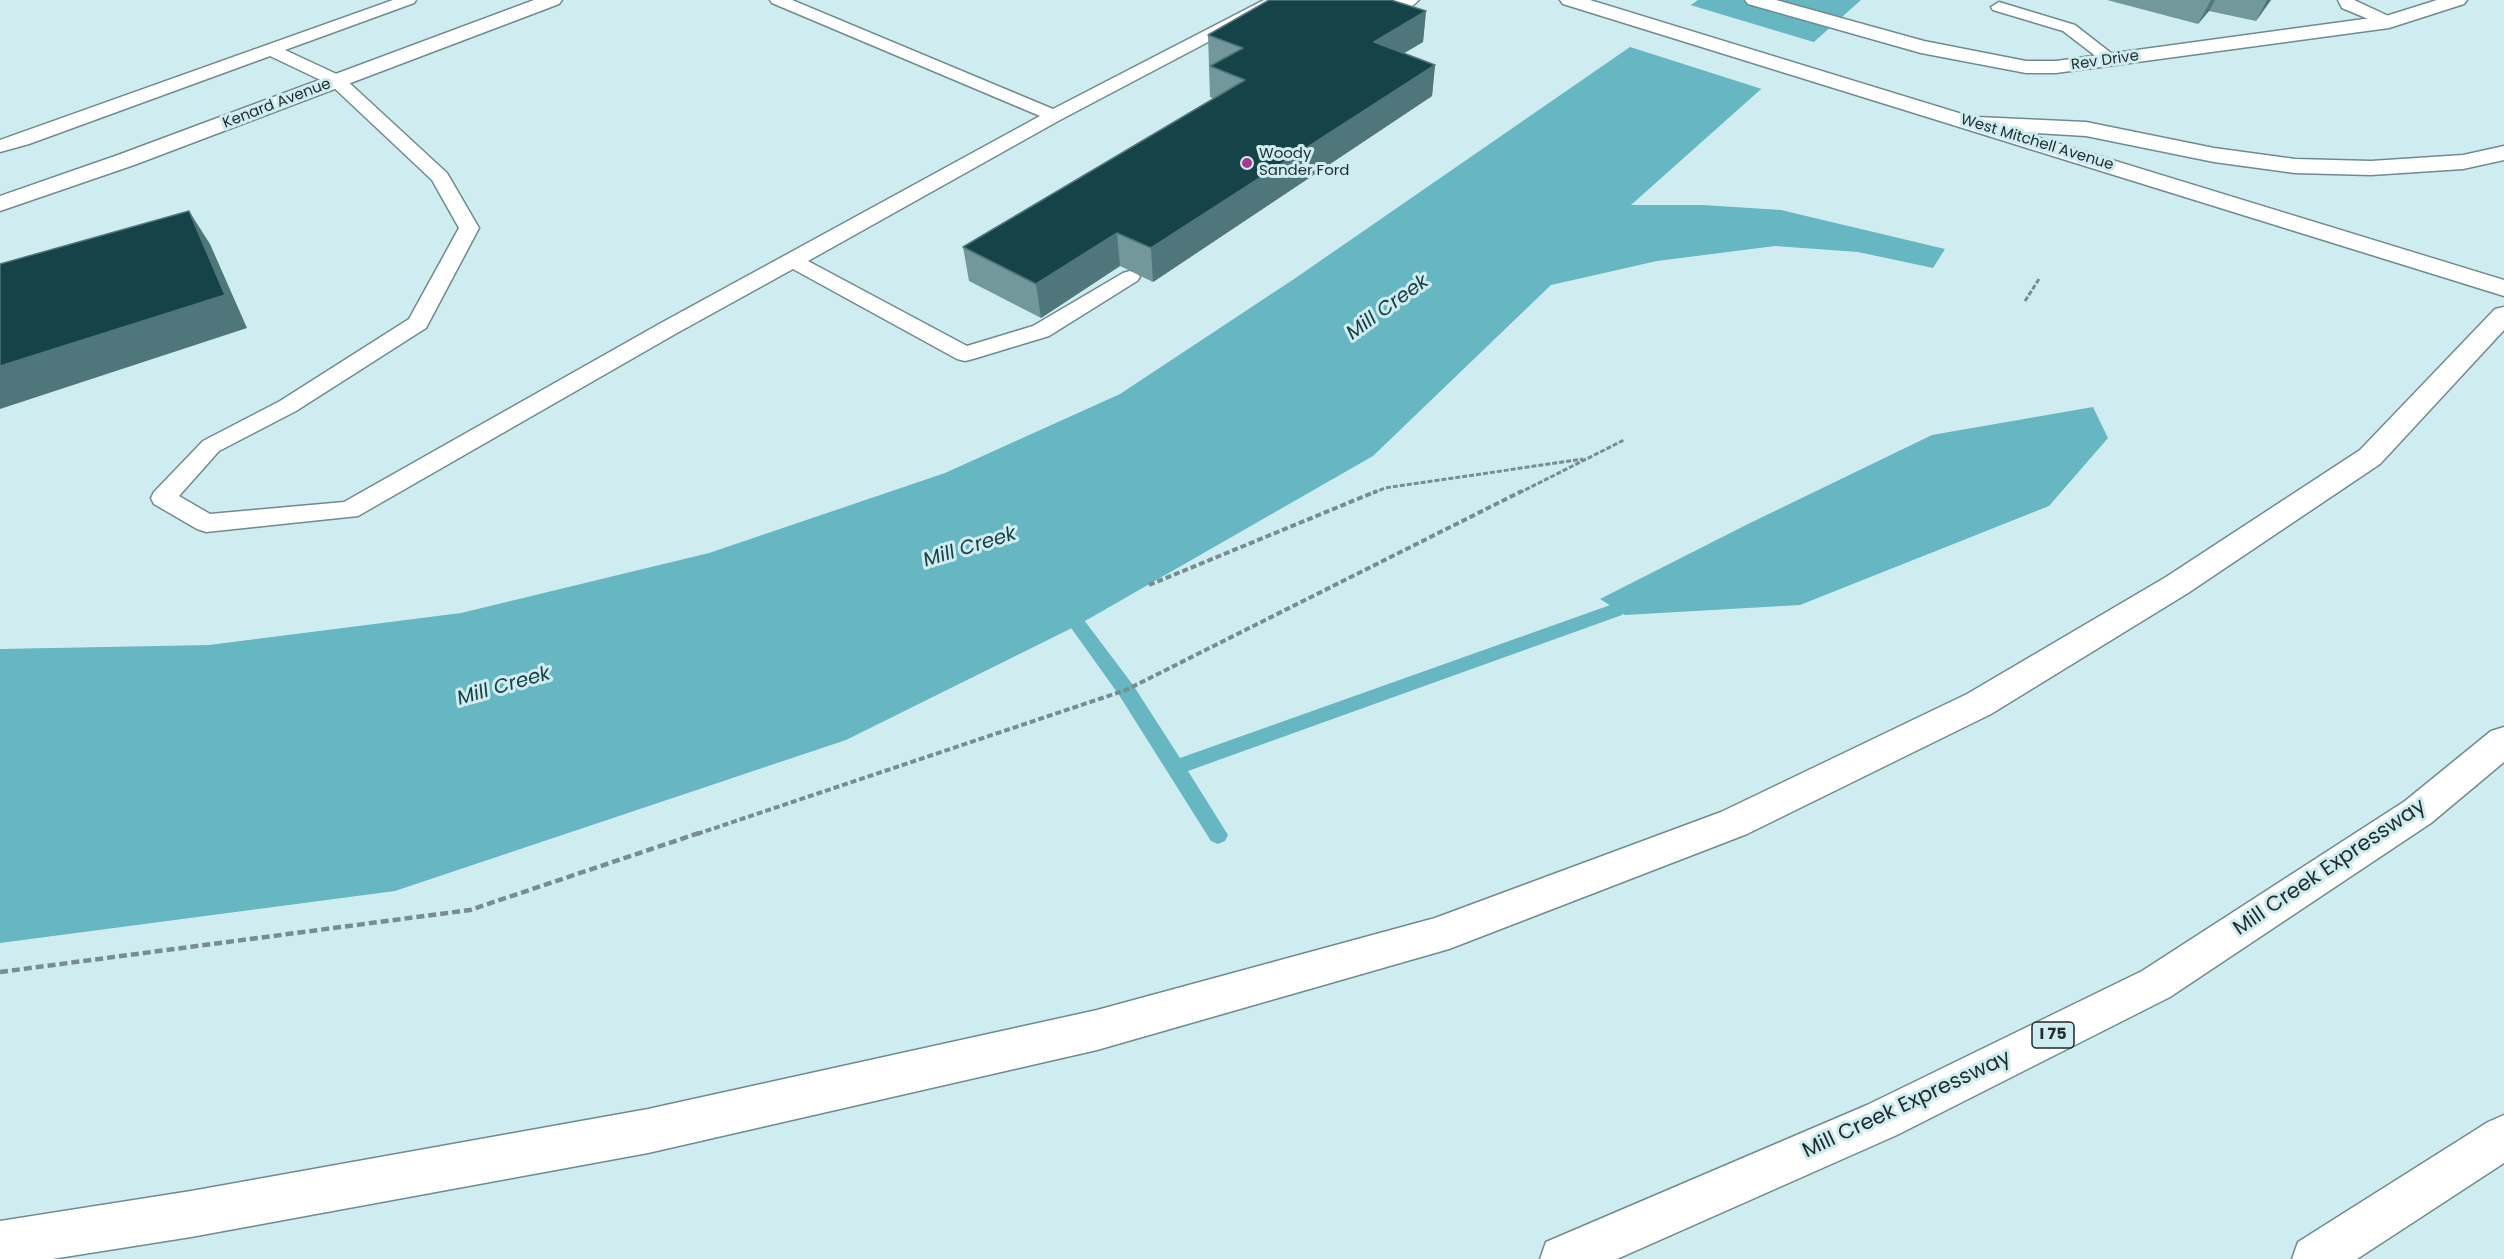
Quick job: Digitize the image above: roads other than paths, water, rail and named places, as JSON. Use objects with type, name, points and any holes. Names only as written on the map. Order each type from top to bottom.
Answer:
[{"type":"main road","name":"Kenard Avenue","points":[[0,204],[126,160],[552,0]]},
{"type":"main road","name":"Rev Drive","points":[[1755,0],[1921,47],[2026,67],[2056,67],[2389,22],[2457,0]]},
{"type":"main road","name":"West Mitchell Avenue","points":[[1574,1],[2504,288]]},
{"type":"main road","points":[[1977,124],[2086,129],[2214,155],[2295,166],[2371,168],[2452,163],[2504,153]]},
{"type":"main road","points":[[0,1244],[192,1214],[648,1131],[1096,1030],[1435,936],[1734,823],[1979,704],[2177,585],[2370,457],[2504,315]]},
{"type":"main road","name":"Mill Creek Expressway","points":[[1563,1259],[1882,1120],[2156,984],[2418,812],[2504,741]]},
{"type":"main road","points":[[2315,1259],[2504,1137]]},
{"type":"lane","points":[[0,146],[23,140],[408,0]]},
{"type":"lane","points":[[778,0],[1054,116]]},
{"type":"lane","points":[[268,49],[337,81],[440,177],[469,228],[418,323],[288,406],[211,446],[163,498],[206,524],[349,510],[669,328],[1054,116],[1276,0]]},
{"type":"lane","points":[[1386,0],[1404,5],[1411,0]]},
{"type":"lane","points":[[2346,0],[2348,6],[2389,22]]},
{"type":"lane","points":[[1998,7],[2069,28],[2112,60]]},
{"type":"lane","points":[[793,261],[965,354],[1041,331],[1130,277]]},
{"type":"water","name":"Mill Creek","points":[[1698,0],[1861,0],[1631,205],[1703,205],[1781,210],[1945,249],[1933,268],[1858,252],[1775,246],[1657,261],[1551,285],[1373,456],[1078,625],[846,740],[395,891],[0,943],[0,649],[209,645],[461,613],[709,553],[945,473],[1120,394],[1294,279]]},
{"type":"water","points":[[2093,407],[2108,438],[2049,506],[1800,605],[1625,615],[1600,599],[1932,435]]},
{"type":"waterway","points":[[1177,767],[1616,610]]},
{"type":"waterway","points":[[1078,625],[1126,690],[1218,835]]},
{"type":"place","name":"Woody Sander Ford","points":[[1247,163]]}]
